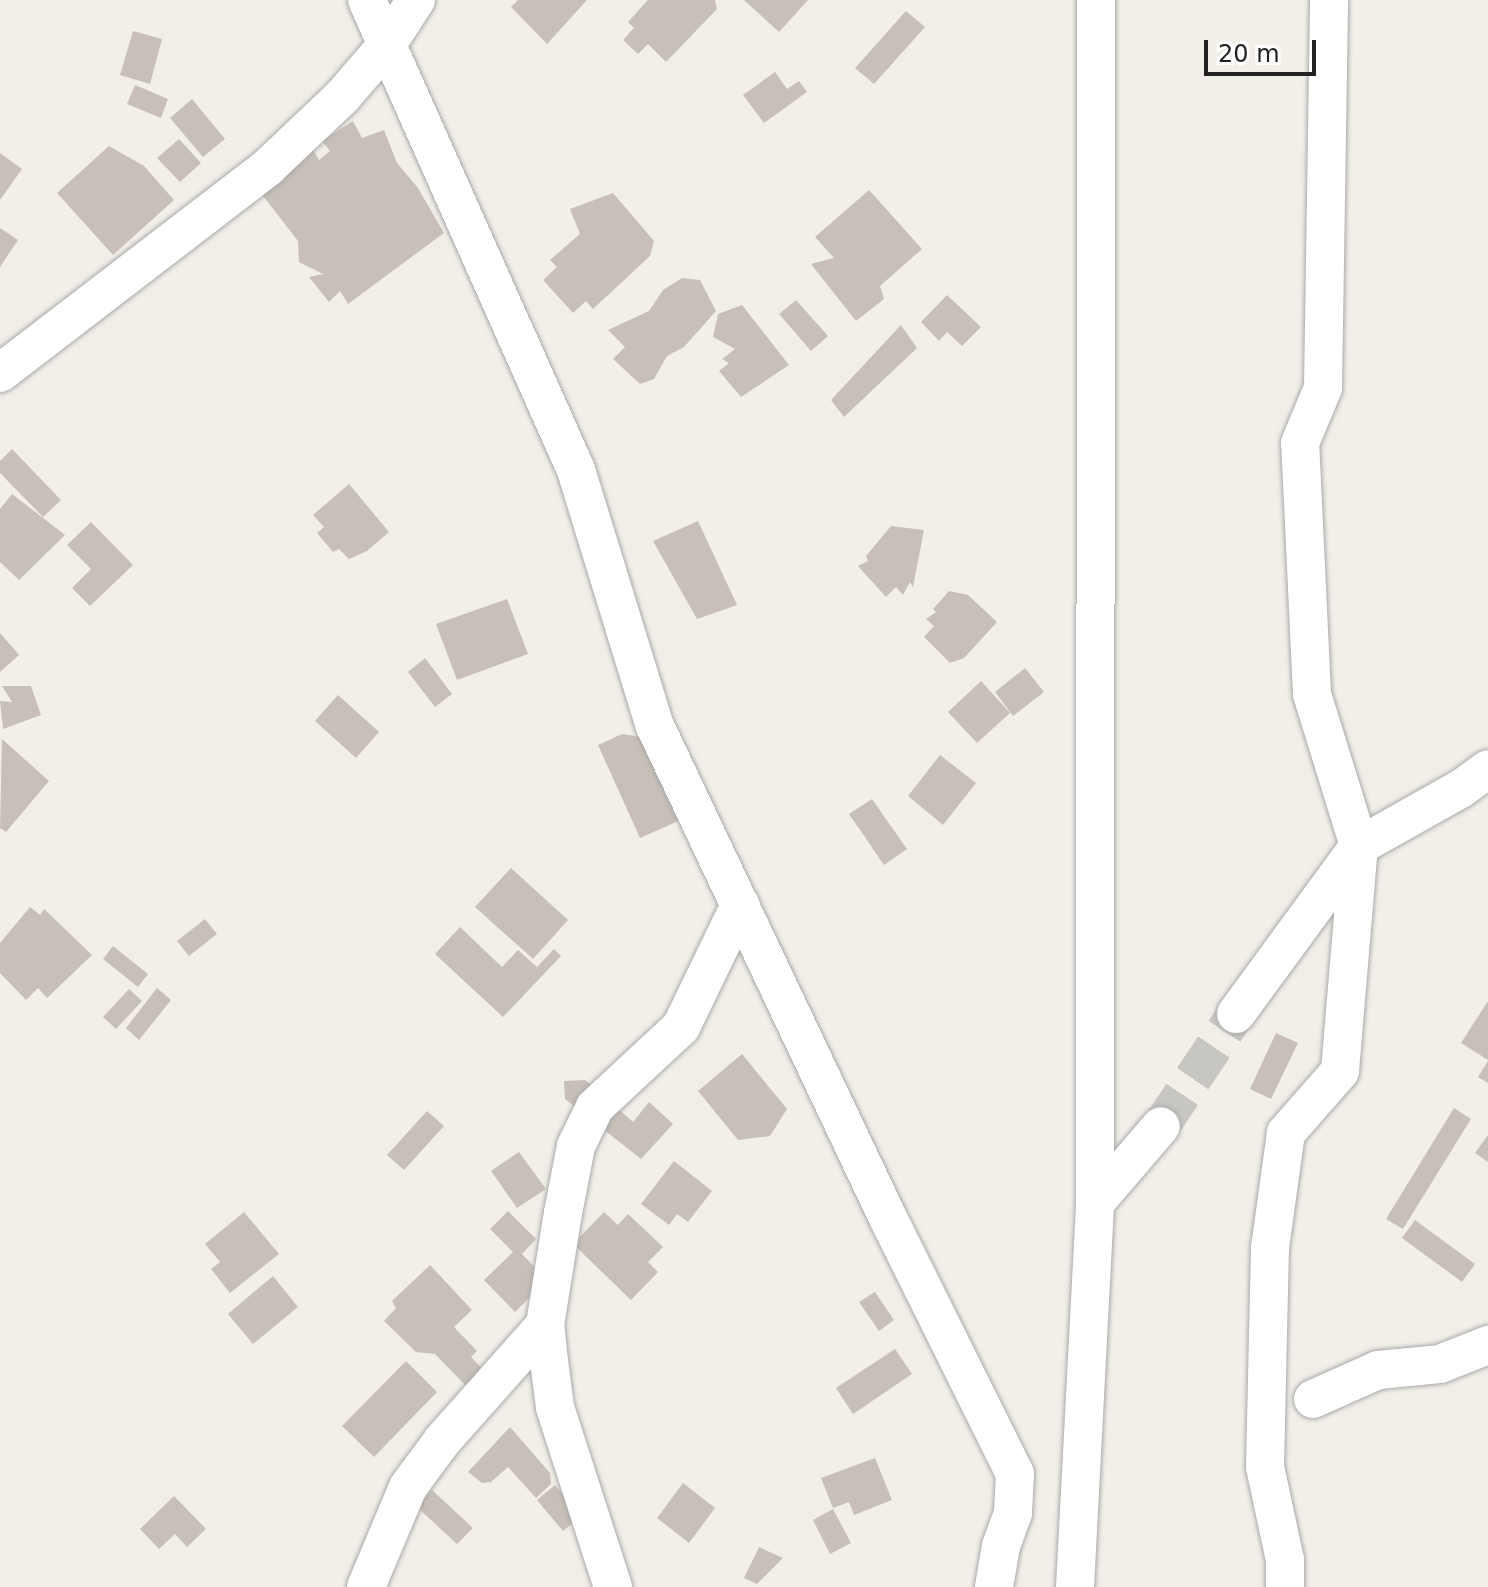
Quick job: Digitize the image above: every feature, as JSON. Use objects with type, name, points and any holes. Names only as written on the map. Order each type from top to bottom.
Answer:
[{"type":"street","points":[[367,0],[451,182],[576,470],[654,724],[1015,1474],[1013,1513],[1001,1546],[994,1587]]},
{"type":"street","points":[[0,373],[268,167],[342,97],[386,46],[416,0]]},
{"type":"street","points":[[1075,1587],[1095,1203],[1096,0]]},
{"type":"street","points":[[1285,1587],[1285,1560],[1265,1467],[1270,1248],[1286,1133],[1340,1071],[1359,846],[1312,694],[1300,443],[1323,388],[1329,0]]},
{"type":"street","points":[[1236,1014],[1359,846],[1462,788],[1488,769]]},
{"type":"street","points":[[613,1587],[555,1407],[545,1325],[576,1146],[595,1107],[681,1027],[740,905]]},
{"type":"street","points":[[1095,1203],[1161,1126]]},
{"type":"street","points":[[366,1587],[408,1487],[442,1441],[545,1325]]},
{"type":"street","points":[[1313,1399],[1378,1370],[1440,1364],[1488,1345]]},
{"type":"building","points":[[518,0],[587,0],[547,44],[511,7]]},
{"type":"building","points":[[648,0],[715,0],[717,9],[666,62],[648,44],[638,54],[623,40],[634,28],[628,22]]},
{"type":"building","points":[[744,0],[808,0],[779,32]]},
{"type":"building","points":[[906,11],[925,27],[874,84],[855,68]]},
{"type":"building","points":[[133,31],[162,39],[150,84],[120,75]]},
{"type":"building","points":[[775,72],[787,89],[799,81],[807,92],[764,123],[743,95]]},
{"type":"building","points":[[135,85],[168,99],[161,118],[127,104]]},
{"type":"building","points":[[192,99],[225,139],[203,157],[170,118]]},
{"type":"building","points":[[353,121],[362,138],[384,130],[397,163],[418,188],[444,233],[348,304],[340,291],[329,302],[309,277],[323,274],[299,262],[298,241],[253,183],[312,148],[319,160],[330,151],[322,141]]},
{"type":"building","points":[[179,139],[201,163],[180,182],[157,158]]},
{"type":"building","points":[[109,146],[144,166],[174,200],[113,255],[57,193]]},
{"type":"building","points":[[0,153],[22,169],[0,200]]},
{"type":"building","points":[[869,190],[922,249],[880,286],[884,299],[856,321],[811,264],[834,258],[815,237]]},
{"type":"building","points":[[613,193],[654,241],[650,256],[593,309],[586,301],[573,313],[543,280],[557,267],[550,260],[580,234],[570,209]]},
{"type":"building","points":[[0,228],[18,240],[0,267]]},
{"type":"building","points":[[682,278],[700,280],[716,311],[684,347],[667,356],[654,379],[640,384],[613,359],[625,347],[608,330],[649,311],[663,290]]},
{"type":"building","points":[[947,295],[981,327],[962,346],[947,332],[939,341],[921,322]]},
{"type":"building","points":[[796,300],[828,336],[811,351],[779,314]]},
{"type":"building","points":[[742,305],[789,365],[741,397],[719,371],[729,363],[722,359],[735,349],[713,337],[718,314]]},
{"type":"building","points":[[901,325],[917,348],[844,417],[831,400]]},
{"type":"building","points":[[12,449],[61,500],[43,517],[0,473],[0,461]]},
{"type":"building","points":[[349,484],[389,532],[367,551],[349,559],[339,549],[333,552],[317,533],[324,527],[313,515]]},
{"type":"building","points":[[12,494],[65,535],[19,580],[0,562],[0,509]]},
{"type":"building","points":[[698,521],[737,605],[697,619],[653,541]]},
{"type":"building","points":[[91,522],[133,565],[90,606],[72,588],[91,569],[67,545]]},
{"type":"building","points":[[891,526],[924,530],[913,587],[910,582],[903,595],[896,587],[886,597],[858,566],[868,561],[866,556]]},
{"type":"building","points":[[949,591],[968,595],[997,622],[964,658],[950,663],[924,637],[934,626],[926,619],[936,612],[933,609]]},
{"type":"building","points":[[507,599],[528,654],[457,680],[436,624]]},
{"type":"building","points":[[0,633],[19,655],[0,672]]},
{"type":"building","points":[[425,658],[452,694],[435,707],[408,672]]},
{"type":"building","points":[[1025,668],[1044,692],[1013,716],[995,692]]},
{"type":"building","points":[[981,681],[1010,713],[977,743],[948,712]]},
{"type":"building","points":[[2,686],[31,686],[41,715],[3,729],[0,701],[12,702]]},
{"type":"building","points":[[338,695],[379,732],[356,758],[315,721]]},
{"type":"building","points":[[622,734],[647,738],[683,819],[640,838],[598,745]]},
{"type":"building","points":[[2,739],[49,781],[6,832],[0,828]]},
{"type":"building","points":[[940,755],[976,783],[943,825],[908,796]]},
{"type":"building","points":[[872,799],[907,849],[884,865],[849,814]]},
{"type":"building","points":[[511,868],[568,920],[533,959],[475,907]]},
{"type":"building","points":[[30,907],[40,915],[44,909],[92,955],[47,998],[38,988],[26,1000],[0,973],[0,943]]},
{"type":"building","points":[[205,919],[217,934],[189,956],[177,941]]},
{"type":"building","points":[[460,927],[502,967],[518,950],[537,967],[554,949],[561,956],[503,1017],[435,954]]},
{"type":"building","points":[[113,946],[148,974],[138,987],[103,959]]},
{"type":"building","points":[[157,988],[171,1000],[139,1040],[126,1028]]},
{"type":"building","points":[[129,989],[142,1001],[116,1029],[103,1017]]},
{"type":"building","points":[[1488,1001],[1488,1060],[1461,1043]]},
{"type":"building","points":[[1276,1033],[1298,1043],[1271,1099],[1250,1089]]},
{"type":"building","points":[[742,1054],[787,1109],[770,1136],[738,1140],[698,1091]]},
{"type":"building","points":[[1488,1061],[1488,1083],[1478,1077]]},
{"type":"building","points":[[585,1080],[633,1122],[649,1102],[673,1124],[641,1159],[565,1099],[564,1081]]},
{"type":"building","points":[[1454,1108],[1471,1119],[1403,1229],[1386,1219]]},
{"type":"building","points":[[427,1111],[444,1126],[404,1170],[387,1155]]},
{"type":"building","points":[[1488,1135],[1488,1162],[1475,1153]]},
{"type":"building","points":[[519,1152],[546,1189],[517,1208],[491,1171]]},
{"type":"building","points":[[674,1161],[712,1191],[688,1222],[677,1214],[669,1225],[641,1204]]},
{"type":"building","points":[[508,1211],[536,1239],[522,1254],[547,1280],[515,1312],[484,1280],[513,1252],[490,1229]]},
{"type":"building","points":[[244,1212],[279,1254],[230,1293],[211,1269],[220,1262],[205,1244]]},
{"type":"building","points":[[604,1212],[618,1225],[628,1214],[663,1247],[648,1262],[658,1272],[631,1300],[573,1244]]},
{"type":"building","points":[[1415,1220],[1475,1264],[1462,1282],[1402,1238]]},
{"type":"building","points":[[430,1265],[472,1310],[454,1327],[477,1351],[471,1357],[492,1379],[470,1390],[435,1354],[416,1352],[384,1321],[396,1308],[392,1301]]},
{"type":"building","points":[[273,1276],[298,1307],[253,1344],[228,1314]]},
{"type":"building","points":[[875,1292],[894,1320],[879,1331],[859,1302]]},
{"type":"building","points":[[895,1349],[912,1374],[853,1414],[836,1388]]},
{"type":"building","points":[[406,1361],[437,1392],[374,1457],[342,1426]]},
{"type":"building","points":[[510,1427],[550,1473],[551,1484],[536,1498],[508,1467],[491,1482],[482,1483],[468,1472]]},
{"type":"building","points":[[875,1458],[892,1500],[854,1515],[849,1502],[833,1508],[821,1478]]},
{"type":"building","points":[[683,1483],[715,1508],[689,1543],[657,1518]]},
{"type":"building","points":[[555,1485],[581,1516],[563,1531],[537,1500]]},
{"type":"building","points":[[432,1490],[473,1528],[457,1544],[417,1507]]},
{"type":"building","points":[[174,1496],[206,1529],[187,1547],[175,1534],[159,1549],[140,1529]]},
{"type":"building","points":[[833,1509],[851,1543],[830,1554],[813,1520]]},
{"type":"building","points":[[759,1547],[783,1558],[757,1584],[744,1578]]},
{"type":"tunnel","points":[[1161,1126],[1236,1014]]}]
